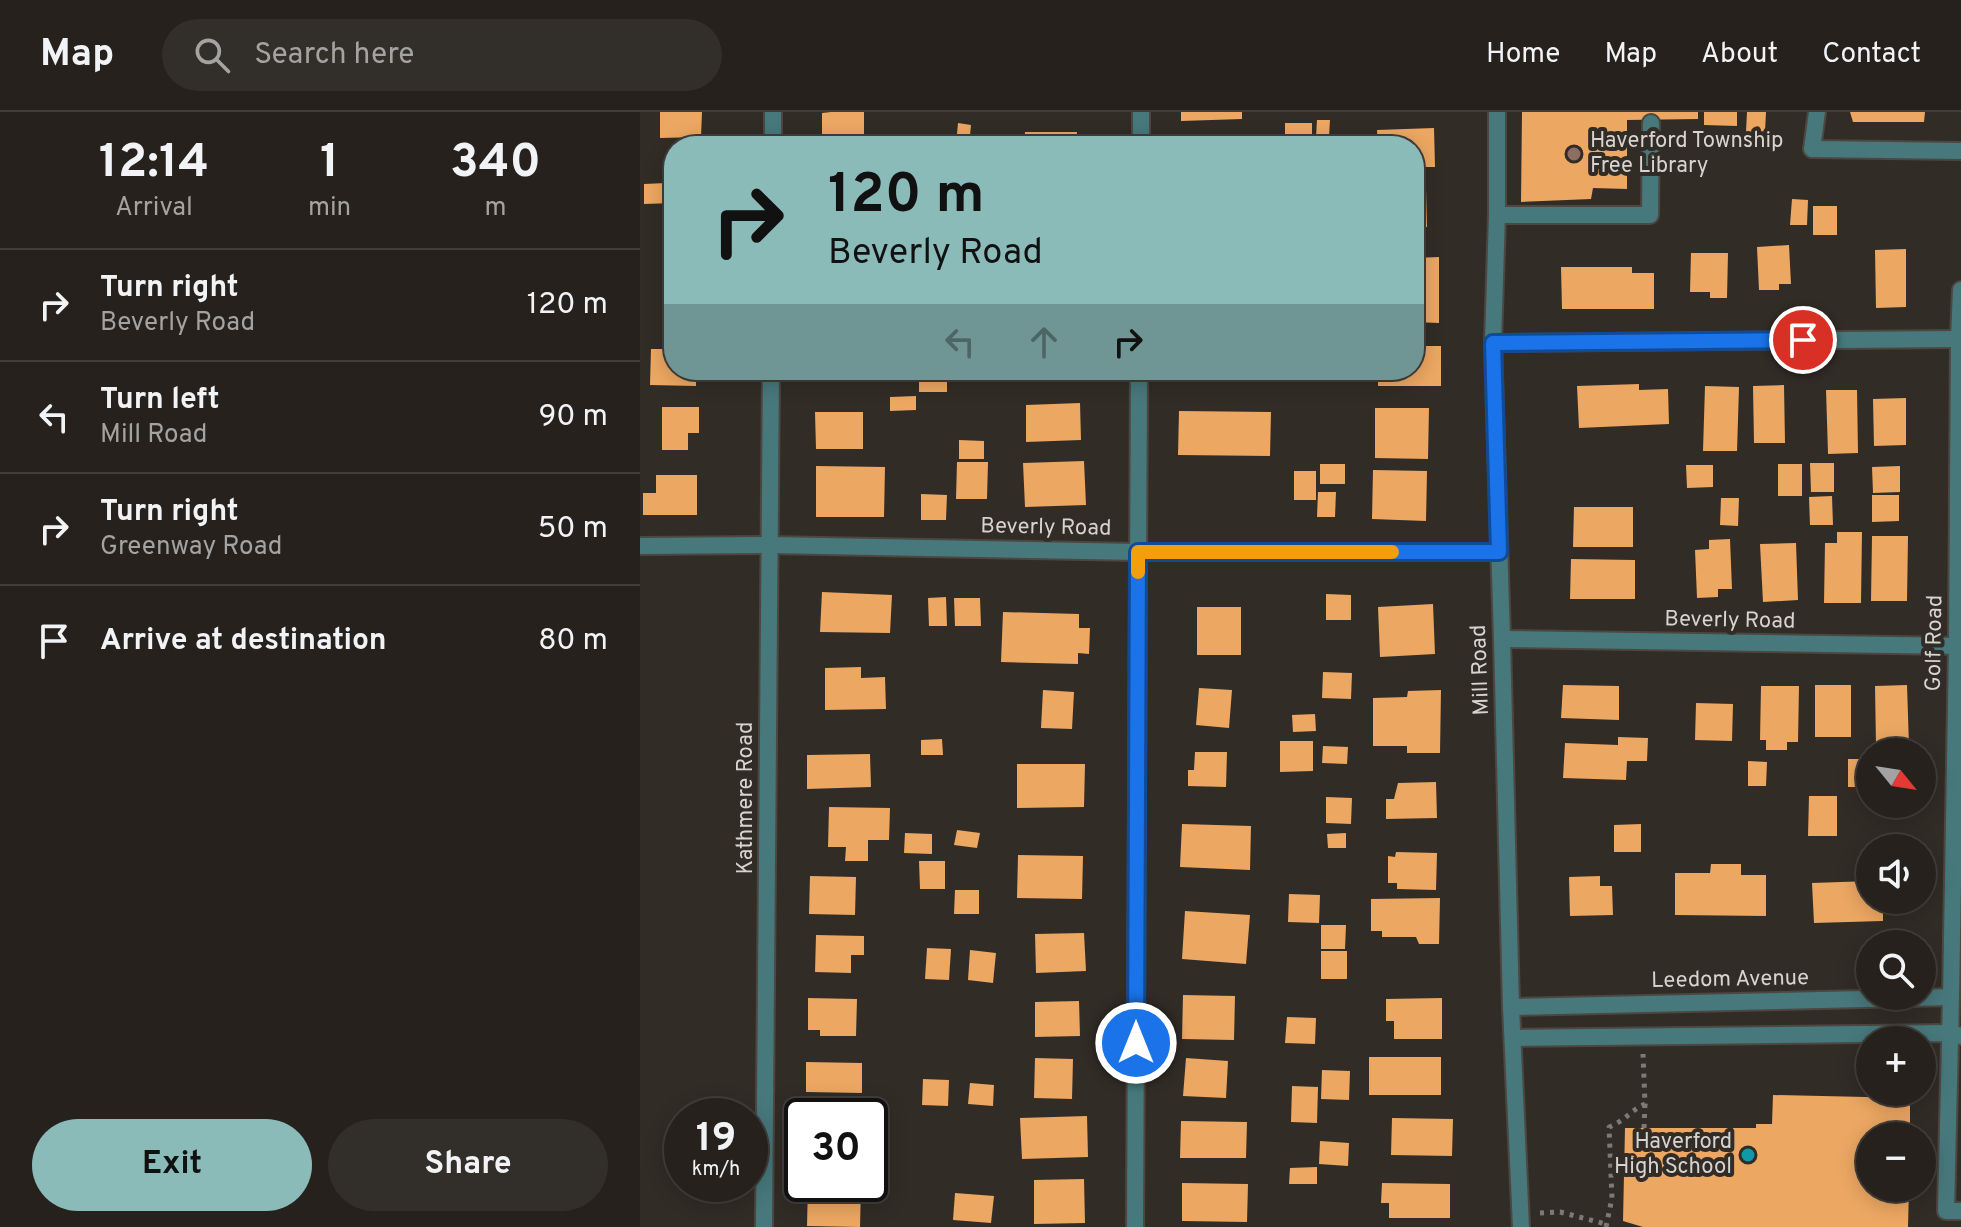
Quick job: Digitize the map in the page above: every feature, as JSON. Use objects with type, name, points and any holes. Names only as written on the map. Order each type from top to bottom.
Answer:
[{"type":"street","points":[[773,112],[773,136]]},
{"type":"street","points":[[1141,112],[1141,136]]},
{"type":"street","name":"Mill Road","points":[[1497,112],[1493,343],[1511,1007],[1521,1227]]},
{"type":"street","points":[[1817,112],[1812,149],[1961,151]]},
{"type":"street","points":[[1497,215],[1650,215],[1651,123]]},
{"type":"street","name":"Golf Road","points":[[1961,290],[1951,997],[1956,1035],[1946,1211],[1961,1211]]},
{"type":"street","points":[[1493,343],[1959,339]]},
{"type":"street","name":"Kathmere Road","points":[[764,1227],[771,380]]},
{"type":"street","points":[[1135,1227],[1139,380]]},
{"type":"street","name":"Beverly Road","points":[[640,546],[770,545],[1138,552],[1499,552]]},
{"type":"street","name":"Beverly Road","points":[[1502,639],[1957,646]]},
{"type":"street","name":"Leedom Avenue","points":[[1511,1007],[1951,997]]},
{"type":"street","points":[[1513,1038],[1956,1035]]},
{"type":"path","points":[[1644,1079],[1644,1128]]},
{"type":"path","points":[[1560,1212],[1606,1225],[1612,1198],[1609,1127],[1622,1122],[1637,1107],[1645,1104]]},
{"type":"building","points":[[660,112],[702,112],[701,136],[660,138]]},
{"type":"building","points":[[864,112],[864,136],[822,135],[822,113]]},
{"type":"building","points":[[1181,112],[1242,112],[1242,119],[1181,121]]},
{"type":"building","name":"Haverford Township Free Library","points":[[1522,112],[1698,112],[1698,119],[1627,120],[1627,189],[1593,188],[1591,199],[1521,202]]},
{"type":"building","points":[[1704,112],[1737,112],[1737,126],[1704,125]]},
{"type":"building","points":[[1747,112],[1766,112],[1765,132],[1746,132]]},
{"type":"building","points":[[1850,112],[1925,112],[1924,122],[1853,122]]},
{"type":"building","points":[[1317,120],[1330,120],[1329,136],[1316,136]]},
{"type":"building","points":[[958,123],[971,125],[970,136],[957,136]]},
{"type":"building","points":[[1285,123],[1312,123],[1312,136],[1285,136]]},
{"type":"building","points":[[1434,128],[1435,167],[1424,167],[1424,136],[1377,136],[1377,130]]},
{"type":"building","points":[[1025,132],[1077,132],[1077,136],[1025,136]]},
{"type":"building","points":[[664,183],[664,203],[644,204],[644,184]]},
{"type":"building","points":[[1424,189],[1426,189],[1427,227],[1424,227]]},
{"type":"building","points":[[1792,199],[1808,200],[1807,225],[1790,225]]},
{"type":"building","points":[[1813,206],[1837,206],[1837,235],[1813,235]]},
{"type":"building","points":[[1789,245],[1791,284],[1779,284],[1779,290],[1759,290],[1757,247]]},
{"type":"building","points":[[1906,249],[1906,307],[1876,308],[1875,250]]},
{"type":"building","points":[[1691,253],[1728,253],[1727,298],[1710,298],[1710,292],[1690,292]]},
{"type":"building","points":[[1439,257],[1439,323],[1424,322],[1424,258]]},
{"type":"building","points":[[1561,267],[1632,267],[1632,273],[1654,273],[1654,309],[1562,309]]},
{"type":"building","points":[[1424,346],[1441,346],[1441,386],[1378,386],[1378,380],[1424,380]]},
{"type":"building","points":[[651,349],[664,349],[664,380],[696,380],[696,386],[650,385]]},
{"type":"building","points":[[815,380],[869,380],[815,382]]},
{"type":"building","points":[[919,380],[947,380],[947,392],[919,392]]},
{"type":"building","points":[[1639,384],[1639,390],[1668,389],[1669,424],[1579,428],[1577,386]]},
{"type":"building","points":[[1784,385],[1785,443],[1754,443],[1753,386]]},
{"type":"building","points":[[1705,386],[1739,387],[1737,451],[1703,451]]},
{"type":"building","points":[[1826,390],[1857,390],[1858,453],[1828,454]]},
{"type":"building","points":[[916,396],[916,410],[890,411],[890,397]]},
{"type":"building","points":[[1906,398],[1906,445],[1874,446],[1873,399]]},
{"type":"building","points":[[1080,403],[1081,440],[1026,442],[1026,405]]},
{"type":"building","points":[[662,407],[699,407],[699,433],[688,433],[688,450],[662,450]]},
{"type":"building","points":[[1375,408],[1429,408],[1428,459],[1375,458]]},
{"type":"building","points":[[1179,411],[1271,412],[1270,456],[1178,455]]},
{"type":"building","points":[[815,412],[863,412],[863,449],[816,449]]},
{"type":"building","points":[[959,440],[984,441],[984,459],[959,459]]},
{"type":"building","points":[[1084,461],[1086,505],[1025,507],[1023,463]]},
{"type":"building","points":[[957,462],[988,462],[987,499],[956,499]]},
{"type":"building","points":[[1810,463],[1834,463],[1834,492],[1811,492]]},
{"type":"building","points":[[1320,464],[1345,464],[1345,484],[1320,484]]},
{"type":"building","points":[[1778,464],[1802,464],[1802,496],[1778,496]]},
{"type":"building","points":[[1686,465],[1713,465],[1713,487],[1687,488]]},
{"type":"building","points":[[816,466],[885,467],[884,517],[816,517]]},
{"type":"building","points":[[1900,466],[1900,492],[1873,493],[1872,467]]},
{"type":"building","points":[[1373,470],[1427,471],[1426,521],[1372,519]]},
{"type":"building","points":[[1294,471],[1316,471],[1316,500],[1294,500]]},
{"type":"building","points":[[656,475],[697,475],[697,515],[643,515],[643,493],[656,493]]},
{"type":"building","points":[[1318,492],[1336,492],[1335,517],[1317,517]]},
{"type":"building","points":[[921,494],[947,495],[946,520],[921,520]]},
{"type":"building","points":[[1872,495],[1899,495],[1899,521],[1872,522]]},
{"type":"building","points":[[1832,496],[1833,525],[1810,525],[1809,497]]},
{"type":"building","points":[[1721,498],[1739,498],[1738,526],[1720,525]]},
{"type":"building","points":[[1574,507],[1633,507],[1633,547],[1573,547]]},
{"type":"building","points":[[1837,532],[1862,532],[1861,603],[1824,603],[1825,543],[1837,543]]},
{"type":"building","points":[[1872,536],[1908,536],[1907,601],[1871,601]]},
{"type":"building","points":[[1730,539],[1732,589],[1718,589],[1718,597],[1697,598],[1695,550],[1709,549],[1709,540]]},
{"type":"building","points":[[1796,543],[1798,600],[1763,602],[1760,544]]},
{"type":"building","points":[[1571,559],[1635,560],[1635,599],[1570,599]]},
{"type":"building","points":[[822,592],[892,595],[890,633],[820,632]]},
{"type":"building","points":[[1326,594],[1351,595],[1351,620],[1326,620]]},
{"type":"building","points":[[946,597],[947,626],[929,626],[928,598]]},
{"type":"building","points":[[954,598],[980,598],[981,626],[955,626]]},
{"type":"building","points":[[1433,604],[1435,654],[1380,657],[1378,607]]},
{"type":"building","points":[[1197,607],[1241,607],[1241,655],[1197,655]]},
{"type":"building","points":[[1003,612],[1079,614],[1079,628],[1090,628],[1089,654],[1078,653],[1078,664],[1001,662]]},
{"type":"building","points":[[861,667],[861,678],[885,677],[886,709],[825,710],[825,668]]},
{"type":"building","points":[[1323,672],[1352,673],[1351,699],[1322,698]]},
{"type":"building","points":[[1563,685],[1619,686],[1619,720],[1561,718]]},
{"type":"building","points":[[1815,685],[1851,685],[1851,737],[1815,737]]},
{"type":"building","points":[[1907,685],[1909,738],[1876,738],[1875,686]]},
{"type":"building","points":[[1761,686],[1799,686],[1798,742],[1787,742],[1787,750],[1766,750],[1766,740],[1760,740]]},
{"type":"building","points":[[1199,688],[1232,690],[1229,728],[1196,725]]},
{"type":"building","points":[[1043,690],[1074,692],[1072,729],[1041,728]]},
{"type":"building","points":[[1441,690],[1440,753],[1407,753],[1407,746],[1373,746],[1373,698],[1407,697],[1408,691]]},
{"type":"building","points":[[1696,703],[1733,704],[1732,741],[1695,740]]},
{"type":"building","points":[[1315,714],[1316,731],[1293,732],[1292,715]]},
{"type":"building","points":[[1618,737],[1648,738],[1647,761],[1627,761],[1626,780],[1563,778],[1565,743],[1618,745]]},
{"type":"building","points":[[942,739],[943,755],[921,755],[921,740]]},
{"type":"building","points":[[1280,741],[1313,741],[1313,771],[1280,772]]},
{"type":"building","points":[[1323,746],[1348,747],[1347,764],[1322,763]]},
{"type":"building","points":[[1195,752],[1227,752],[1226,787],[1188,786],[1188,770],[1194,770]]},
{"type":"building","points":[[870,754],[871,787],[807,789],[807,755]]},
{"type":"building","points":[[1848,759],[1856,759],[1856,787],[1848,787]]},
{"type":"building","points":[[1748,761],[1767,762],[1766,786],[1748,786]]},
{"type":"building","points":[[1017,764],[1085,764],[1084,807],[1017,808]]},
{"type":"building","points":[[1436,782],[1437,818],[1386,819],[1386,799],[1394,799],[1398,783]]},
{"type":"building","points":[[1809,796],[1837,796],[1837,836],[1808,836]]},
{"type":"building","points":[[1326,797],[1352,798],[1351,824],[1326,823]]},
{"type":"building","points":[[829,807],[890,808],[889,840],[868,840],[868,861],[845,861],[846,847],[828,847]]},
{"type":"building","points":[[1182,824],[1251,826],[1250,870],[1180,867]]},
{"type":"building","points":[[1641,824],[1641,852],[1614,852],[1614,825]]},
{"type":"building","points":[[957,830],[980,833],[977,848],[954,845]]},
{"type":"building","points":[[905,833],[932,834],[932,854],[904,853]]},
{"type":"building","points":[[1346,833],[1346,848],[1328,848],[1327,834]]},
{"type":"building","points":[[1396,852],[1437,853],[1436,890],[1397,889],[1397,883],[1388,883],[1388,856],[1395,857]]},
{"type":"building","points":[[1018,855],[1083,856],[1082,899],[1017,898]]},
{"type":"building","points":[[919,861],[945,861],[945,889],[920,889]]},
{"type":"building","points":[[1711,864],[1741,864],[1741,875],[1766,875],[1766,916],[1675,915],[1675,873],[1710,873]]},
{"type":"building","points":[[810,876],[856,877],[855,915],[809,914]]},
{"type":"building","points":[[1600,876],[1600,886],[1612,886],[1613,915],[1570,916],[1569,877]]},
{"type":"building","points":[[1856,881],[1856,914],[1883,914],[1883,921],[1814,923],[1812,883]]},
{"type":"building","points":[[955,890],[979,890],[979,914],[954,914]]},
{"type":"building","points":[[1289,894],[1320,895],[1319,923],[1288,922]]},
{"type":"building","points":[[1440,898],[1439,944],[1419,944],[1416,937],[1382,937],[1382,931],[1371,931],[1371,899]]},
{"type":"building","points":[[1185,911],[1250,915],[1246,964],[1182,959]]},
{"type":"building","points":[[1321,925],[1346,925],[1345,949],[1321,949]]},
{"type":"building","points":[[1084,933],[1086,971],[1036,973],[1035,934]]},
{"type":"building","points":[[816,935],[864,936],[864,955],[851,955],[851,973],[815,972]]},
{"type":"building","points":[[927,948],[951,949],[949,980],[925,979]]},
{"type":"building","points":[[970,950],[996,953],[993,983],[968,980]]},
{"type":"building","points":[[1321,951],[1347,951],[1347,979],[1321,979]]},
{"type":"building","points":[[1183,995],[1235,996],[1234,1040],[1182,1039]]},
{"type":"building","points":[[808,998],[857,999],[856,1036],[820,1036],[820,1030],[808,1030]]},
{"type":"building","points":[[1442,998],[1442,1039],[1394,1039],[1394,1021],[1386,1021],[1386,999]]},
{"type":"building","points":[[1079,1001],[1080,1036],[1035,1037],[1035,1002]]},
{"type":"building","points":[[1287,1017],[1316,1018],[1315,1044],[1285,1043]]},
{"type":"building","points":[[1369,1057],[1441,1057],[1441,1095],[1369,1095]]},
{"type":"building","points":[[1035,1058],[1073,1059],[1072,1099],[1034,1098]]},
{"type":"building","points":[[1186,1058],[1228,1061],[1226,1098],[1183,1096]]},
{"type":"building","points":[[806,1062],[862,1063],[862,1093],[806,1092]]},
{"type":"building","points":[[1322,1070],[1350,1071],[1349,1100],[1321,1099]]},
{"type":"building","points":[[923,1079],[949,1080],[948,1106],[922,1105]]},
{"type":"building","points":[[970,1083],[994,1085],[993,1106],[968,1104]]},
{"type":"building","points":[[1292,1086],[1318,1087],[1317,1123],[1291,1122]]},
{"type":"building","name":"Haverford High School","points":[[1773,1095],[1856,1097],[1856,1106],[1910,1106],[1910,1122],[1856,1122],[1856,1202],[1909,1202],[1908,1227],[1643,1227],[1623,1221],[1625,1128],[1756,1128],[1756,1124],[1772,1124]]},
{"type":"building","points":[[1087,1116],[1088,1157],[1022,1159],[1020,1118]]},
{"type":"building","points":[[1392,1118],[1453,1119],[1452,1156],[1391,1155]]},
{"type":"building","points":[[1181,1121],[1247,1122],[1246,1158],[1180,1158]]},
{"type":"building","points":[[1320,1141],[1349,1143],[1348,1166],[1319,1164]]},
{"type":"building","points":[[1317,1167],[1317,1184],[1289,1184],[1290,1168]]},
{"type":"building","points":[[1084,1179],[1085,1223],[1034,1224],[1034,1180]]},
{"type":"building","points":[[1182,1183],[1248,1184],[1247,1222],[1182,1221]]},
{"type":"building","points":[[1382,1183],[1450,1184],[1450,1218],[1389,1218],[1389,1203],[1381,1203]]},
{"type":"building","points":[[955,1193],[994,1196],[991,1223],[953,1220]]},
{"type":"building","points":[[808,1202],[861,1202],[860,1227],[807,1226]]},
{"type":"slow traffic","points":[[1138,572],[1138,552],[1392,552]]},
{"type":"place","name":"Haverford Township Free Library","points":[[1574,154]]},
{"type":"place","name":"Haverford High School","points":[[1748,1155]]},
{"type":"route","points":[[1136,1043],[1138,552],[1499,552],[1493,343],[1803,340]]}]
